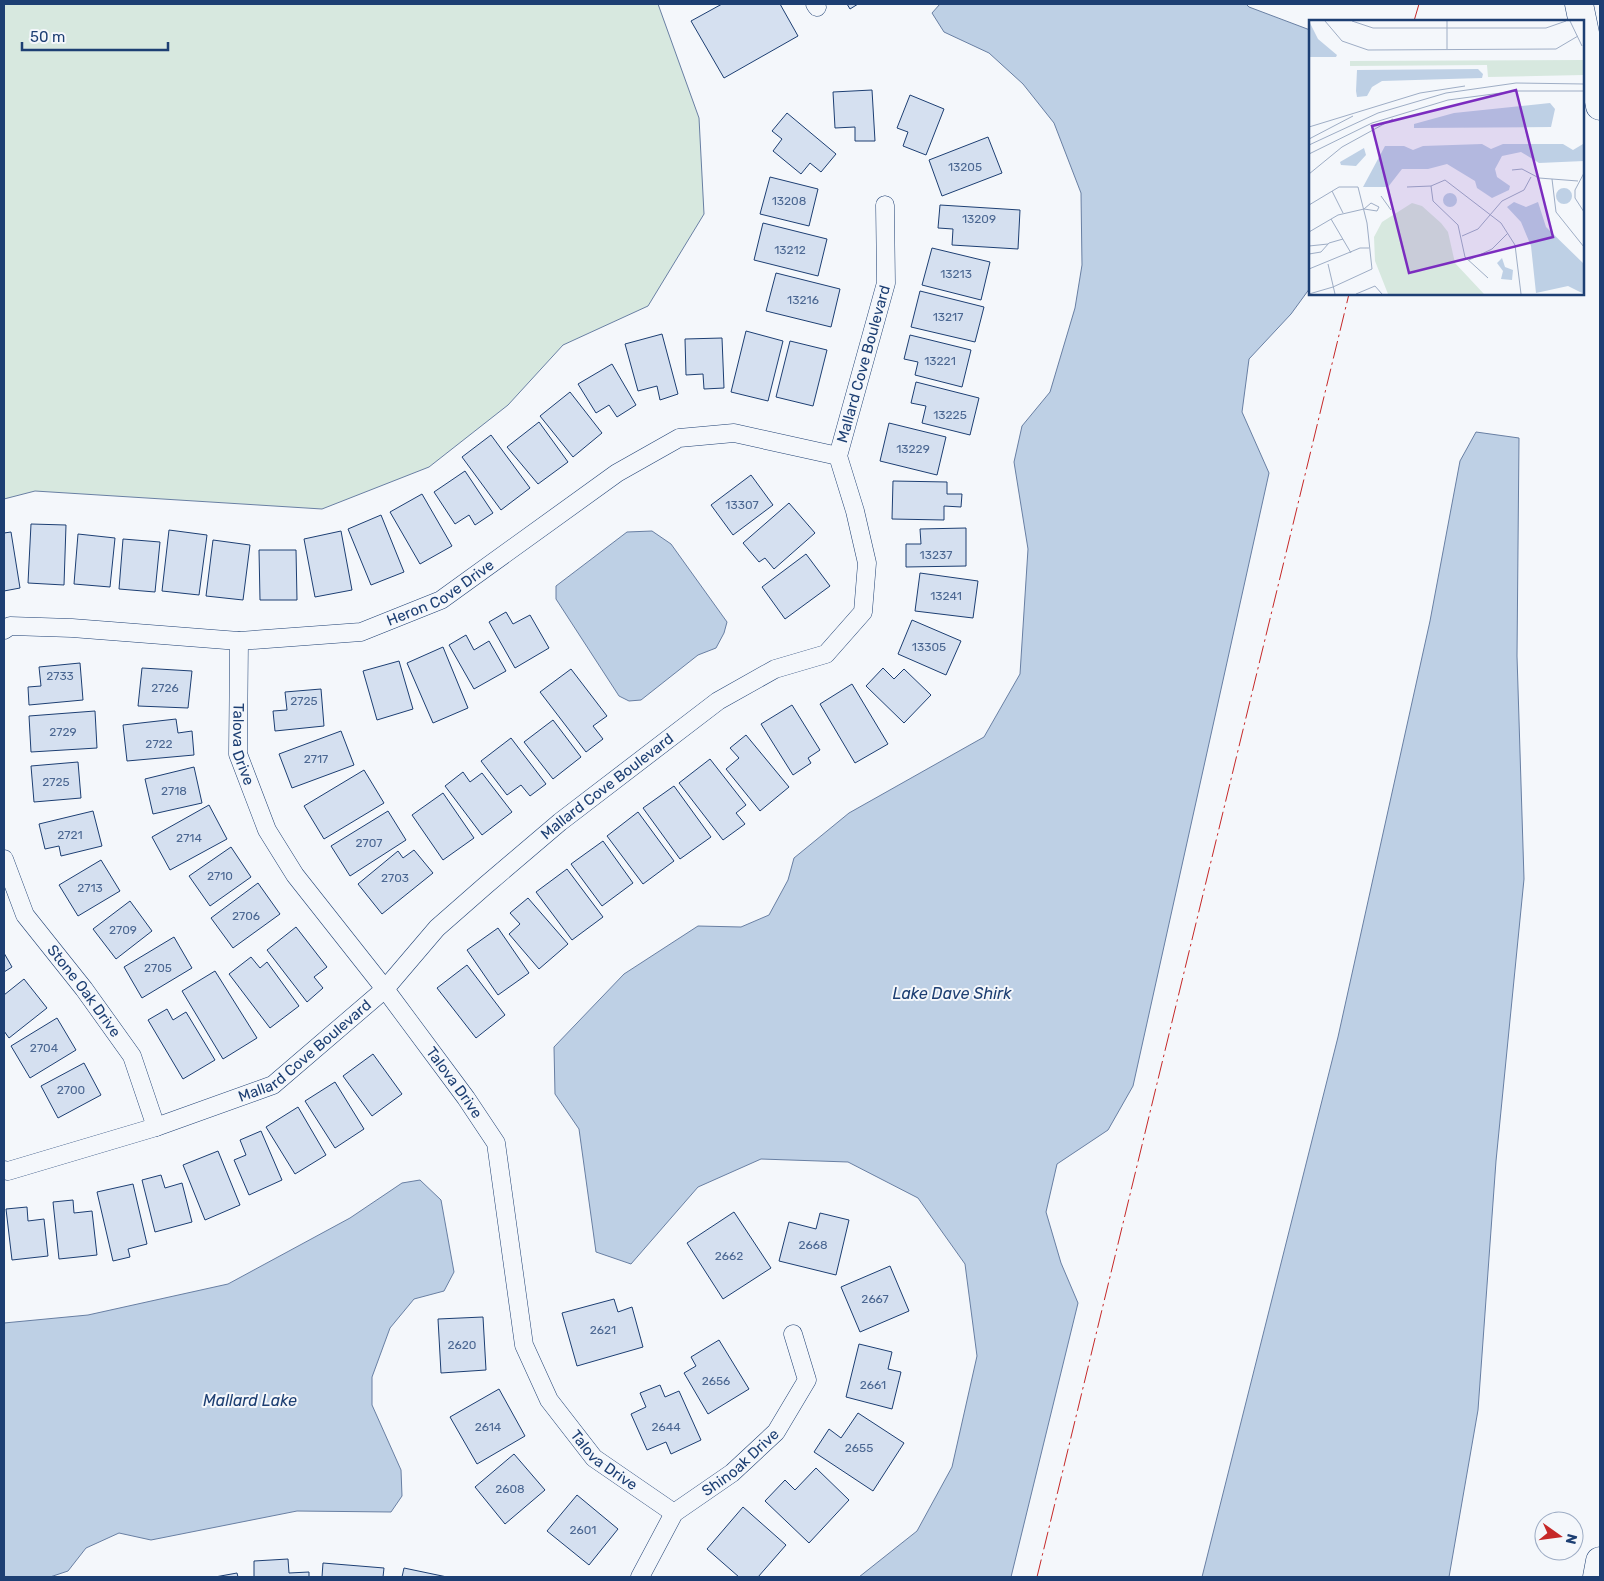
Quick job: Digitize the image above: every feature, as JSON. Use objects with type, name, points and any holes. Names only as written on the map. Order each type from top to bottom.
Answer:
[{"type":"highway","points":[[1579,4],[1582,20]]},
{"type":"highway","points":[[1584,28],[1600,106]]},
{"type":"highway","points":[[1598,1577],[1600,1561]]},
{"type":"street","name":"Mallard Cove Boulevard","points":[[4,1170],[8,1171],[156,1127],[273,1085],[385,989],[437,928],[560,822],[718,701],[775,670],[826,654],[863,612],[867,563],[855,511],[838,456],[886,283],[885,205]]},
{"type":"street","name":"Heron Cove Drive","points":[[4,630],[10,626],[72,628],[239,641],[361,632],[441,600],[617,473],[679,438],[734,433],[838,456]]},
{"type":"street","name":"Talova Drive","points":[[239,641],[238,754],[267,830],[295,875],[385,989],[466,1098],[496,1143],[524,1345],[549,1400],[594,1458],[674,1513]]},
{"type":"street","name":"Stone Oak Drive","points":[[4,859],[25,915],[84,989],[132,1056],[156,1127]]},
{"type":"street","name":"Shinoak Drive","points":[[640,1577],[674,1513],[732,1473],[776,1432],[807,1380],[793,1334]]},
{"type":"shaded area","points":[[4,4],[658,4],[699,118],[704,214],[648,306],[563,345],[508,405],[429,467],[322,509],[35,491],[4,499]]},
{"type":"water","name":"Lake Dave Shirk","points":[[940,4],[1246,4],[1249,7],[1309,30],[1309,289],[1291,314],[1249,359],[1242,412],[1269,473],[1133,1086],[1108,1130],[1057,1164],[1046,1212],[1061,1263],[1078,1303],[1011,1577],[859,1577],[917,1531],[952,1467],[977,1356],[965,1264],[918,1198],[848,1162],[761,1159],[698,1187],[631,1264],[596,1252],[579,1129],[555,1094],[554,1047],[624,974],[698,926],[741,927],[769,915],[788,880],[794,858],[849,813],[984,737],[1020,674],[1028,549],[1014,462],[1022,426],[1050,392],[1075,308],[1082,265],[1081,193],[1054,123],[1023,84],[989,53],[944,32],[932,13]]},
{"type":"water","points":[[1476,432],[1519,438],[1517,656],[1524,879],[1496,1161],[1478,1410],[1449,1577],[1202,1577],[1338,1037],[1430,621],[1460,461]]},
{"type":"water","points":[[652,531],[671,544],[727,622],[724,633],[716,648],[698,655],[641,700],[629,701],[619,696],[556,599],[556,586],[627,532]]},
{"type":"water","name":"Mallard Lake","points":[[420,1180],[441,1200],[454,1272],[444,1291],[414,1299],[390,1328],[372,1377],[372,1405],[401,1470],[402,1496],[391,1512],[297,1511],[151,1540],[119,1533],[86,1548],[68,1571],[50,1577],[4,1577],[4,1323],[88,1315],[228,1284],[350,1218],[402,1183]]},
{"type":"building","points":[[722,4],[780,4],[798,36],[724,78],[691,21]]},
{"type":"building","points":[[847,4],[858,4],[850,9]]},
{"type":"building","points":[[872,90],[875,141],[855,141],[855,127],[835,128],[833,92]]},
{"type":"building","points":[[910,95],[944,109],[926,155],[903,146],[908,132],[897,128]]},
{"type":"building","points":[[787,113],[836,154],[821,172],[810,163],[801,174],[773,151],[782,139],[772,131]]},
{"type":"building","points":[[988,137],[1002,173],[942,196],[929,160]]},
{"type":"building","points":[[770,177],[818,189],[809,226],[760,214]]},
{"type":"building","points":[[940,205],[1020,210],[1018,249],[952,245],[953,229],[938,228]]},
{"type":"building","points":[[763,223],[827,239],[818,276],[754,260]]},
{"type":"building","points":[[932,248],[990,262],[981,300],[922,285]]},
{"type":"building","points":[[776,273],[840,289],[831,327],[766,311]]},
{"type":"building","points":[[920,291],[984,307],[975,342],[911,327]]},
{"type":"building","points":[[746,331],[783,341],[768,401],[731,392]]},
{"type":"building","points":[[662,334],[678,394],[660,400],[657,386],[638,391],[625,344]]},
{"type":"building","points":[[910,335],[971,350],[962,387],[915,375],[918,362],[904,359]]},
{"type":"building","points":[[722,338],[724,388],[704,389],[703,374],[686,375],[685,339]]},
{"type":"building","points":[[790,341],[827,350],[813,406],[776,397]]},
{"type":"building","points":[[612,364],[636,405],[617,417],[609,405],[596,413],[578,384]]},
{"type":"building","points":[[916,382],[979,398],[970,435],[922,423],[926,406],[911,403]]},
{"type":"building","points":[[570,392],[602,433],[573,457],[540,416]]},
{"type":"building","points":[[539,422],[568,462],[538,484],[507,447]]},
{"type":"building","points":[[889,423],[946,437],[937,475],[880,461]]},
{"type":"building","points":[[491,435],[530,488],[501,510],[462,457]]},
{"type":"building","points":[[465,471],[493,513],[475,525],[469,515],[455,524],[434,492]]},
{"type":"building","points":[[751,475],[773,505],[733,535],[711,505]]},
{"type":"building","points":[[893,481],[947,482],[947,494],[962,494],[961,507],[944,506],[944,520],[892,519]]},
{"type":"building","points":[[422,494],[452,546],[420,564],[390,512]]},
{"type":"building","points":[[789,503],[815,533],[774,569],[765,558],[759,562],[743,543]]},
{"type":"building","points":[[381,515],[404,572],[371,585],[348,529]]},
{"type":"building","points":[[31,524],[66,525],[64,585],[28,583]]},
{"type":"building","points":[[966,528],[966,566],[906,567],[906,544],[921,544],[920,529]]},
{"type":"building","points":[[169,530],[207,535],[199,595],[162,591]]},
{"type":"building","points":[[341,531],[352,590],[315,597],[304,539]]},
{"type":"building","points":[[11,532],[20,588],[4,591],[4,533]]},
{"type":"building","points":[[78,534],[115,538],[110,587],[74,584]]},
{"type":"building","points":[[123,539],[160,542],[155,592],[119,589]]},
{"type":"building","points":[[213,540],[250,545],[243,600],[206,596]]},
{"type":"building","points":[[259,550],[296,550],[297,600],[260,600]]},
{"type":"building","points":[[806,554],[830,586],[785,619],[762,587]]},
{"type":"building","points":[[920,573],[978,581],[973,618],[915,611]]},
{"type":"building","points":[[506,612],[513,624],[530,615],[549,648],[515,668],[489,622]]},
{"type":"building","points":[[912,620],[961,641],[946,675],[898,654]]},
{"type":"building","points":[[466,635],[474,650],[489,641],[506,671],[474,689],[449,645]]},
{"type":"building","points":[[443,647],[468,708],[433,723],[407,663]]},
{"type":"building","points":[[399,661],[413,709],[377,720],[363,671]]},
{"type":"building","points":[[80,663],[83,700],[29,705],[28,687],[41,686],[39,667]]},
{"type":"building","points":[[142,668],[192,671],[188,708],[138,706]]},
{"type":"building","points":[[883,668],[894,679],[904,669],[931,695],[904,723],[866,686]]},
{"type":"building","points":[[571,669],[607,716],[593,726],[603,739],[586,752],[540,692]]},
{"type":"building","points":[[852,684],[888,744],[855,763],[820,704]]},
{"type":"building","points":[[321,689],[324,726],[275,731],[273,711],[287,710],[285,692]]},
{"type":"building","points":[[792,705],[820,750],[808,758],[811,763],[793,775],[761,724]]},
{"type":"building","points":[[95,711],[97,748],[31,752],[29,716]]},
{"type":"building","points":[[176,719],[178,733],[192,731],[194,755],[127,761],[123,725]]},
{"type":"building","points":[[553,720],[581,757],[553,779],[524,742]]},
{"type":"building","points":[[341,731],[354,765],[292,788],[279,754]]},
{"type":"building","points":[[746,735],[789,787],[760,811],[726,769],[739,758],[730,748]]},
{"type":"building","points":[[511,738],[546,784],[530,796],[521,785],[507,795],[481,761]]},
{"type":"building","points":[[710,759],[746,805],[736,813],[745,824],[723,840],[679,783]]},
{"type":"building","points":[[78,762],[81,798],[34,802],[31,766]]},
{"type":"building","points":[[194,767],[202,803],[153,814],[145,779]]},
{"type":"building","points":[[364,770],[384,803],[324,839],[304,806]]},
{"type":"building","points":[[463,772],[470,782],[482,773],[512,812],[482,835],[445,786]]},
{"type":"building","points":[[674,786],[711,837],[680,859],[643,808]]},
{"type":"building","points":[[443,793],[474,838],[443,860],[412,815]]},
{"type":"building","points":[[209,805],[227,839],[170,870],[152,837]]},
{"type":"building","points":[[93,811],[102,846],[61,856],[59,846],[45,849],[39,824]]},
{"type":"building","points":[[388,811],[406,840],[350,876],[331,846]]},
{"type":"building","points":[[638,812],[674,861],[643,884],[607,836]]},
{"type":"building","points":[[603,841],[633,883],[602,906],[571,864]]},
{"type":"building","points":[[231,847],[251,877],[210,906],[189,876]]},
{"type":"building","points":[[414,850],[433,873],[382,914],[358,884],[398,851],[403,858]]},
{"type":"building","points":[[101,860],[120,891],[78,916],[59,885]]},
{"type":"building","points":[[567,869],[603,917],[572,940],[536,892]]},
{"type":"building","points":[[258,883],[280,914],[233,948],[211,918]]},
{"type":"building","points":[[528,898],[568,944],[539,969],[509,934],[520,924],[510,913]]},
{"type":"building","points":[[130,901],[152,931],[116,959],[93,929]]},
{"type":"building","points":[[296,927],[327,967],[314,977],[323,988],[307,1002],[267,950]]},
{"type":"building","points":[[498,928],[529,973],[498,995],[467,950]]},
{"type":"building","points":[[174,937],[192,968],[142,998],[124,967]]},
{"type":"building","points":[[4,953],[12,967],[4,972]]},
{"type":"building","points":[[251,957],[260,968],[267,962],[299,1006],[270,1028],[229,974]]},
{"type":"building","points":[[467,965],[505,1015],[476,1038],[437,988]]},
{"type":"building","points":[[215,971],[257,1038],[223,1059],[182,991]]},
{"type":"building","points":[[24,979],[47,1008],[9,1038],[4,1031],[4,995]]},
{"type":"building","points":[[167,1009],[173,1020],[186,1012],[215,1060],[183,1079],[148,1020]]},
{"type":"building","points":[[57,1018],[76,1050],[30,1078],[11,1046]]},
{"type":"building","points":[[373,1054],[402,1094],[372,1116],[343,1076]]},
{"type":"building","points":[[84,1063],[101,1095],[58,1118],[41,1086]]},
{"type":"building","points":[[335,1082],[364,1129],[335,1148],[305,1101]]},
{"type":"building","points":[[298,1107],[326,1155],[295,1174],[266,1127]]},
{"type":"building","points":[[261,1131],[282,1180],[249,1195],[234,1160],[246,1155],[240,1140]]},
{"type":"building","points":[[218,1151],[240,1205],[205,1220],[183,1165]]},
{"type":"building","points":[[161,1175],[165,1188],[182,1183],[192,1222],[155,1232],[142,1180]]},
{"type":"building","points":[[133,1184],[147,1244],[128,1249],[130,1257],[113,1261],[97,1192]]},
{"type":"building","points":[[73,1200],[74,1213],[92,1211],[97,1255],[59,1259],[53,1202]]},
{"type":"building","points":[[27,1207],[28,1221],[44,1219],[48,1256],[12,1260],[6,1209]]},
{"type":"building","points":[[734,1212],[771,1268],[723,1299],[687,1243]]},
{"type":"building","points":[[820,1213],[849,1220],[836,1275],[779,1261],[789,1222],[816,1229]]},
{"type":"building","points":[[890,1266],[909,1311],[860,1332],[841,1287]]},
{"type":"building","points":[[614,1299],[618,1312],[632,1307],[643,1347],[577,1366],[562,1313]]},
{"type":"building","points":[[483,1317],[486,1370],[441,1373],[438,1319]]},
{"type":"building","points":[[719,1340],[749,1389],[708,1414],[684,1373],[696,1366],[691,1357]]},
{"type":"building","points":[[859,1344],[892,1352],[888,1369],[901,1372],[892,1409],[846,1397]]},
{"type":"building","points":[[660,1385],[665,1397],[679,1391],[701,1440],[671,1454],[666,1442],[647,1450],[631,1414],[646,1407],[640,1393]]},
{"type":"building","points":[[499,1389],[525,1436],[477,1464],[450,1417]]},
{"type":"building","points":[[858,1413],[904,1443],[873,1491],[814,1452],[829,1429],[841,1438]]},
{"type":"building","points":[[514,1454],[545,1490],[505,1524],[475,1487]]},
{"type":"building","points":[[816,1468],[849,1500],[809,1543],[765,1501],[785,1480],[795,1490]]},
{"type":"building","points":[[577,1495],[618,1529],[589,1565],[547,1531]]},
{"type":"building","points":[[743,1507],[786,1545],[758,1577],[739,1577],[707,1549]]},
{"type":"building","points":[[288,1559],[289,1573],[309,1572],[309,1577],[254,1577],[254,1561]]},
{"type":"building","points":[[323,1563],[384,1568],[383,1577],[322,1577]]},
{"type":"building","points":[[404,1568],[447,1577],[402,1577]]},
{"type":"building","points":[[237,1573],[238,1577],[215,1577]]},
{"type":"power","points":[[1414,20],[1419,4]]},
{"type":"power","points":[[1037,1577],[1349,295]]}]
